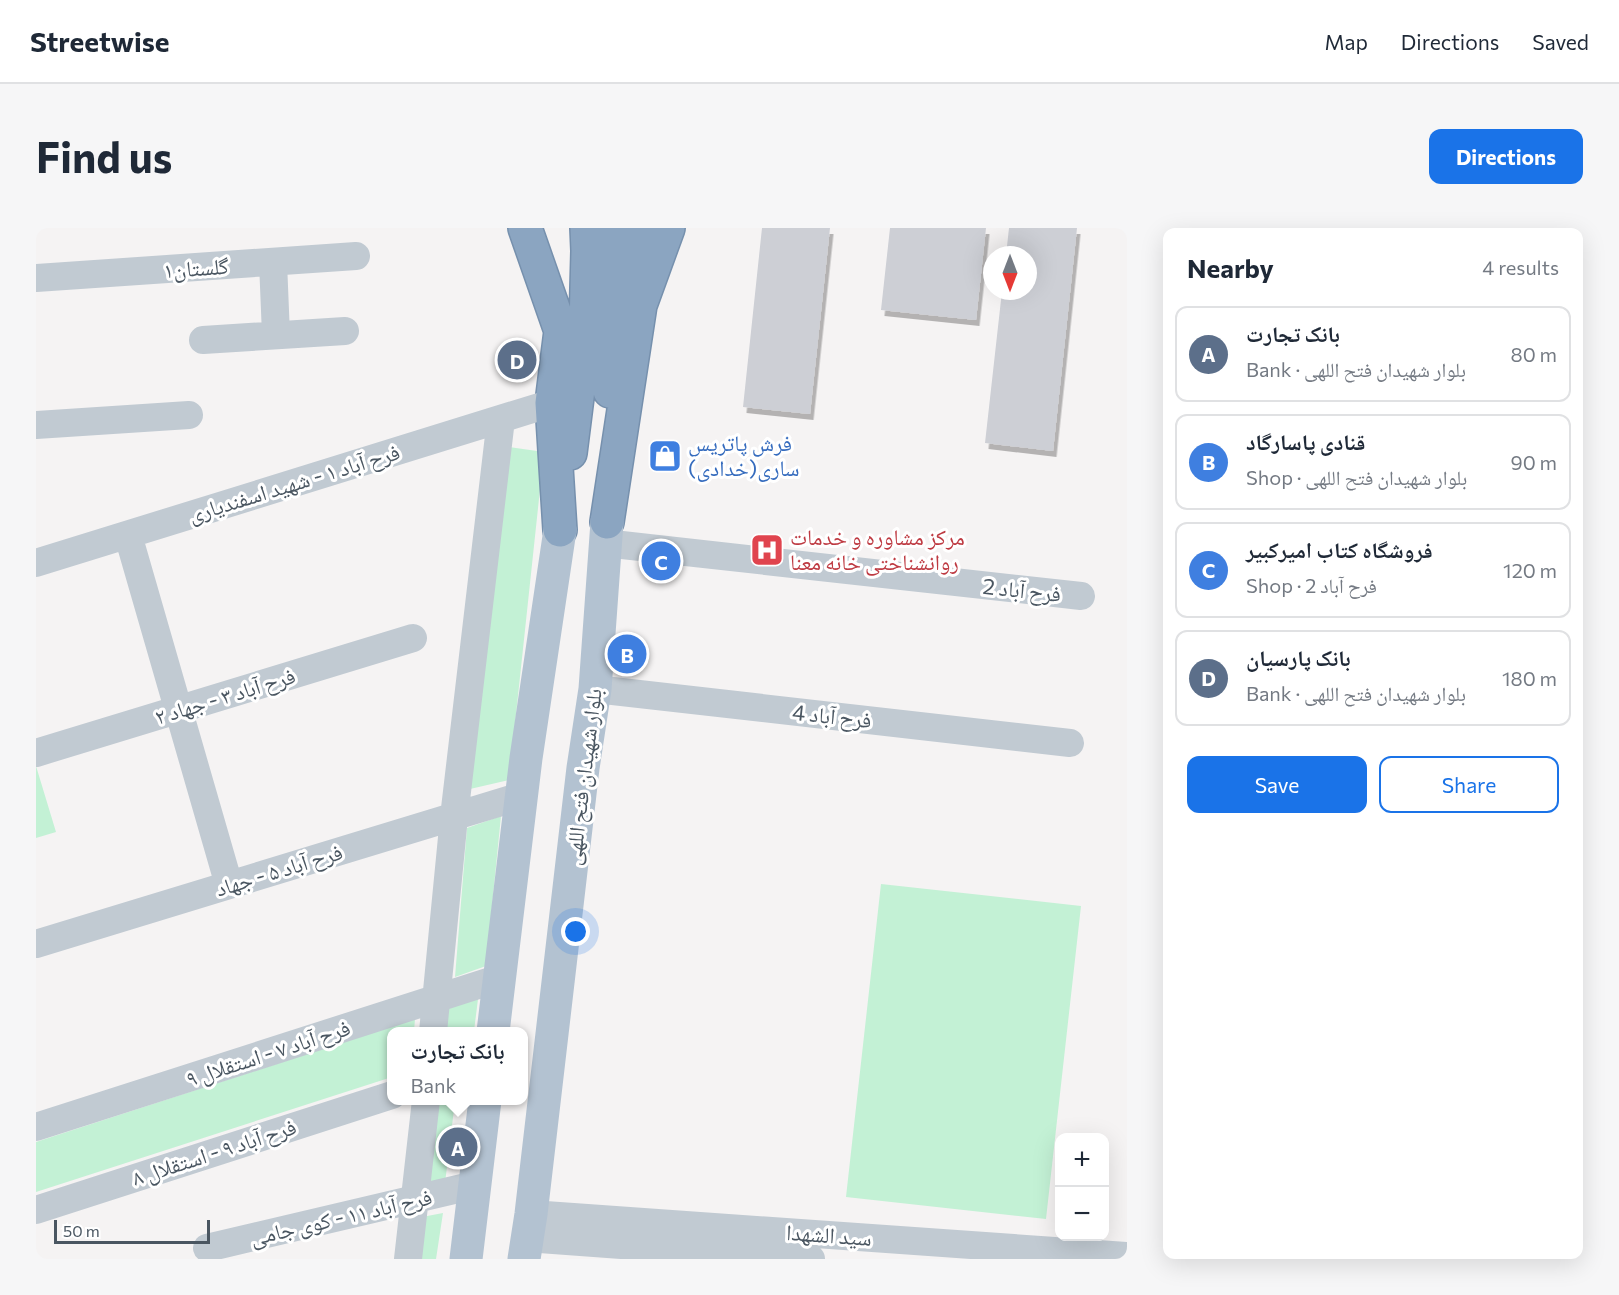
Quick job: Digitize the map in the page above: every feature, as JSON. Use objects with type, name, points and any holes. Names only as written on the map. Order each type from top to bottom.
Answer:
[{"type":"highway","points":[[525,228],[561,331]]},
{"type":"highway","points":[[560,530],[552,403],[567,286],[565,228]]},
{"type":"highway","points":[[560,530],[586,326],[587,228]]},
{"type":"highway","points":[[606,532],[611,228]]},
{"type":"highway","points":[[635,228],[640,305]]},
{"type":"highway","name":"بلوار شهیدان فتح اللهی","points":[[606,532],[640,305],[668,228]]},
{"type":"main road","points":[[495,1027],[521,796],[560,530]]},
{"type":"main road","name":"بلوار شهیدان فتح اللهی","points":[[527,1237],[583,768],[595,689],[606,532]]},
{"type":"main road","points":[[466,1259],[485,1105]]},
{"type":"street","name":"گلستان۱","points":[[36,278],[357,256]]},
{"type":"street","points":[[273,262],[276,335]]},
{"type":"street","points":[[203,340],[345,331]]},
{"type":"street","name":"فرح آباد ۱ - شهید اسفندیاری","points":[[36,563],[552,403]]},
{"type":"street","points":[[36,425],[189,415]]},
{"type":"street","points":[[433,1027],[454,817],[501,419]]},
{"type":"street","name":"فرح آباد 2","points":[[606,532],[1081,596]]},
{"type":"street","points":[[128,535],[230,885]]},
{"type":"street","name":"فرح آباد ۳ - جهاد ۲","points":[[36,753],[413,638]]},
{"type":"street","name":"فرح آباد 4","points":[[595,689],[1070,743]]},
{"type":"street","name":"فرح آباد ۵ - جهاد","points":[[36,944],[521,796]]},
{"type":"street","name":"فرح آباد ۷ - استقلال ۹","points":[[36,1127],[500,978]]},
{"type":"street","name":"فرح آباد ۹ - استقلال ۸","points":[[36,1209],[387,1097]]},
{"type":"street","points":[[408,1259],[426,1105]]},
{"type":"street","name":"فرح آباد ۱۱ - کوی جامی","points":[[207,1248],[475,1185]]},
{"type":"street","name":"سید الشهدا","points":[[527,1237],[579,1230],[1127,1256]]},
{"type":"street","name":"سید الشهدا","points":[[579,1230],[811,1259]]},
{"type":"green space","points":[[509,447],[544,452],[509,780],[470,789]]},
{"type":"green space","points":[[36,766],[56,832],[36,838]]},
{"type":"green space","points":[[501,816],[486,966],[455,977],[467,828]]},
{"type":"green space","points":[[881,884],[1081,906],[1046,1219],[846,1197]]},
{"type":"green space","points":[[478,999],[474,1027],[442,1027],[445,1002]]},
{"type":"green space","points":[[415,1019],[414,1027],[390,1027]]},
{"type":"green space","points":[[387,1028],[387,1079],[36,1192],[36,1142]]},
{"type":"green space","points":[[429,1105],[455,1105],[445,1183],[419,1187]]},
{"type":"green space","points":[[443,1213],[436,1259],[414,1259],[422,1217]]},
{"type":"building","points":[[762,228],[830,228],[810,414],[743,407]]},
{"type":"building","points":[[890,228],[986,228],[976,320],[881,310]]},
{"type":"building","points":[[1009,228],[1077,228],[1053,451],[985,443],[1001,300],[1037,300],[1037,246],[1007,246]]},
{"type":"place","name":"بانک پارسیان","points":[[517,360]]},
{"type":"place","name":"فرش پاتریس (خدادی)ساری","points":[[665,456]]},
{"type":"place","name":"مرکز مشاوره و خدمات روانشناختی خانه معنا","points":[[767,550]]},
{"type":"place","name":"فروشگاه کتاب امیرکبیر","points":[[661,561]]},
{"type":"place","name":"قنادی پاسارگاد","points":[[627,654]]},
{"type":"place","name":"بانک تجارت","points":[[458,1147]]}]
